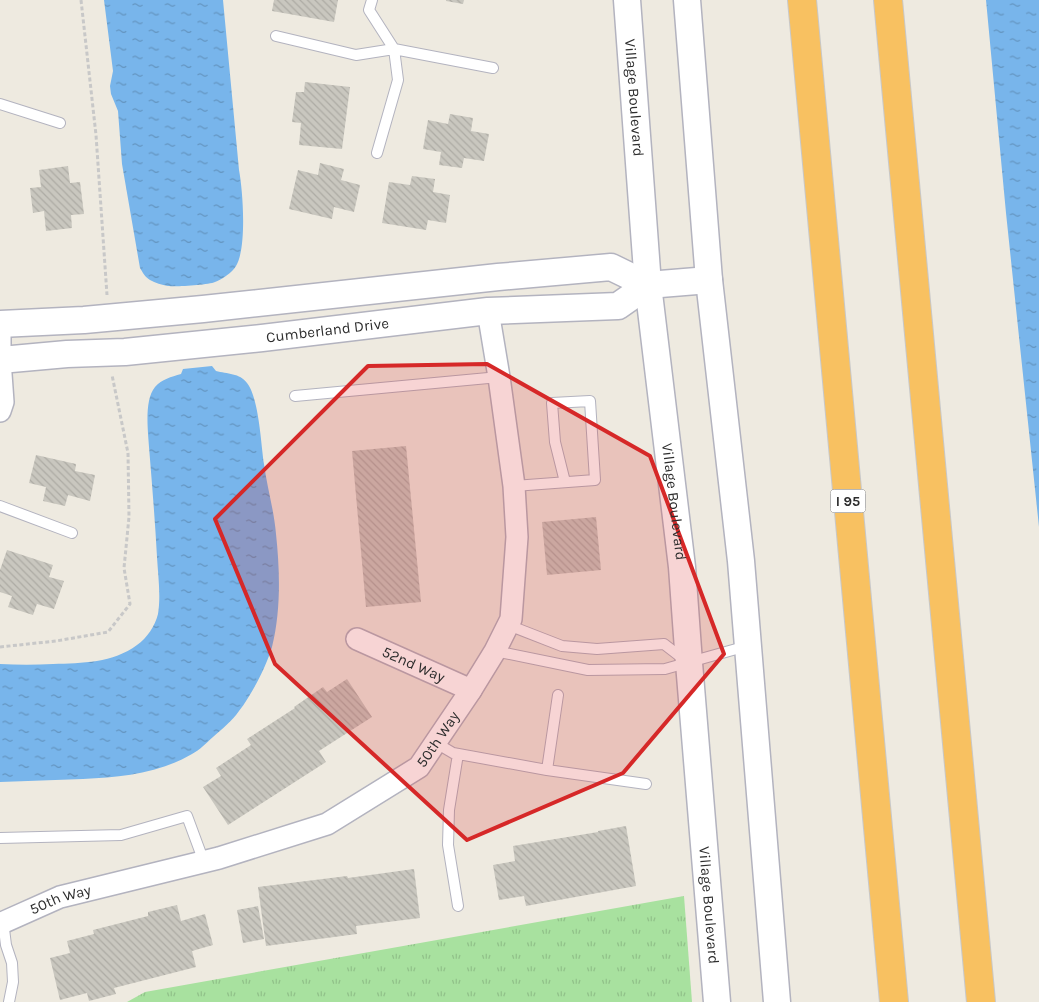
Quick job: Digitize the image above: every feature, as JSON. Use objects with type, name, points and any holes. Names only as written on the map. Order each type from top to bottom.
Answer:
[{"type":"highway","name":"I 95","points":[[802,0],[894,1002]]},
{"type":"highway","points":[[888,0],[982,1002]]},
{"type":"street","name":"Village Boulevard","points":[[627,0],[648,285],[682,567],[717,1002]]},
{"type":"street","points":[[687,0],[709,280],[740,561],[777,1002]]},
{"type":"street","points":[[0,411],[4,402],[0,360],[0,326],[194,310],[498,277],[611,268],[648,285],[709,280]]},
{"type":"street","name":"Cumberland Drive","points":[[0,360],[68,354],[124,352],[488,311],[618,306],[648,285]]},
{"type":"street","name":"50th Way","points":[[2,921],[60,897],[204,862],[327,824],[419,767],[471,690],[495,651],[511,619],[517,537],[514,486],[488,311]]},
{"type":"street","name":"52nd Way","points":[[357,639],[471,690]]},
{"type":"lane","points":[[372,0],[369,10],[394,49],[398,80],[377,153]]},
{"type":"lane","points":[[276,36],[356,54],[394,49],[493,68]]},
{"type":"lane","points":[[0,104],[60,123]]},
{"type":"lane","points":[[295,396],[499,377]]},
{"type":"lane","points":[[514,486],[595,480],[590,401],[552,403],[555,442],[565,482]]},
{"type":"lane","points":[[0,506],[72,533]]},
{"type":"lane","points":[[508,625],[562,646],[597,649],[664,644],[689,663]]},
{"type":"lane","points":[[495,651],[588,670],[665,669],[747,646]]},
{"type":"lane","points":[[547,770],[558,695]]},
{"type":"lane","points":[[436,743],[458,754],[547,770],[646,784]]},
{"type":"lane","points":[[458,754],[449,810],[448,845],[458,906]]},
{"type":"lane","points":[[0,838],[122,835],[186,816],[204,862]]},
{"type":"lane","points":[[2,921],[6,945],[12,963],[13,982],[9,1002]]},
{"type":"path","points":[[81,0],[96,135],[107,295]]},
{"type":"path","points":[[0,646],[56,641],[108,632],[130,604],[124,568],[129,516],[128,453],[112,372]]},
{"type":"highlighted area","points":[[487,364],[650,456],[724,654],[623,773],[467,840],[275,664],[215,519],[368,366]]},
{"type":"green space","points":[[684,896],[692,1002],[127,1002],[145,992]]},
{"type":"water","points":[[104,0],[223,0],[242,191],[243,233],[242,246],[236,266],[227,276],[220,280],[192,286],[166,286],[148,279],[140,268],[122,164],[118,111],[111,94],[110,86],[113,71]]},
{"type":"water","points":[[986,0],[1039,0],[1039,527],[1006,213]]},
{"type":"water","points":[[212,366],[216,371],[241,377],[251,390],[257,410],[265,473],[275,525],[279,577],[277,619],[272,647],[258,680],[244,704],[227,725],[198,751],[179,761],[153,770],[111,777],[0,782],[0,664],[33,665],[108,659],[137,645],[153,627],[158,614],[159,593],[148,433],[149,400],[158,384],[181,374],[183,369]]},
{"type":"building","points":[[274,0],[338,0],[334,22],[272,11]]},
{"type":"building","points":[[446,0],[464,0],[463,4]]},
{"type":"building","points":[[305,82],[350,87],[342,149],[299,145],[301,123],[292,122],[296,92],[304,92]]},
{"type":"building","points":[[450,114],[473,118],[471,131],[489,134],[484,161],[464,158],[462,168],[439,165],[441,152],[423,149],[428,120],[448,124]]},
{"type":"building","points":[[320,163],[344,169],[341,180],[360,185],[354,212],[334,207],[332,219],[289,209],[298,170],[318,175]]},
{"type":"building","points":[[68,166],[70,183],[80,182],[84,214],[71,215],[72,228],[46,231],[44,211],[33,213],[30,188],[41,187],[39,170]]},
{"type":"building","points":[[412,176],[435,179],[433,192],[450,195],[446,223],[428,220],[426,230],[382,223],[389,182],[410,185]]},
{"type":"building","points":[[406,446],[421,602],[366,607],[352,451]]},
{"type":"building","points":[[36,455],[76,464],[75,471],[95,475],[90,501],[68,495],[65,506],[43,501],[46,487],[29,483]]},
{"type":"building","points":[[596,517],[601,570],[547,575],[542,522]]},
{"type":"building","points":[[7,550],[53,565],[49,577],[64,581],[54,609],[37,604],[33,615],[8,607],[12,596],[0,592],[0,570]]},
{"type":"building","points":[[347,679],[372,717],[319,751],[326,762],[228,825],[203,787],[221,776],[216,768],[251,745],[247,739],[295,708],[323,687],[327,692]]},
{"type":"building","points":[[626,826],[636,886],[526,906],[524,896],[499,900],[493,865],[515,861],[513,846]]},
{"type":"building","points":[[414,869],[420,918],[356,926],[357,934],[266,946],[258,887]]},
{"type":"building","points":[[177,905],[181,921],[205,914],[213,945],[192,951],[196,967],[114,988],[116,994],[89,1001],[87,993],[60,1000],[50,958],[70,953],[67,941],[94,934],[93,930],[148,916],[148,912]]},
{"type":"building","points":[[258,906],[264,939],[243,943],[237,910]]}]
